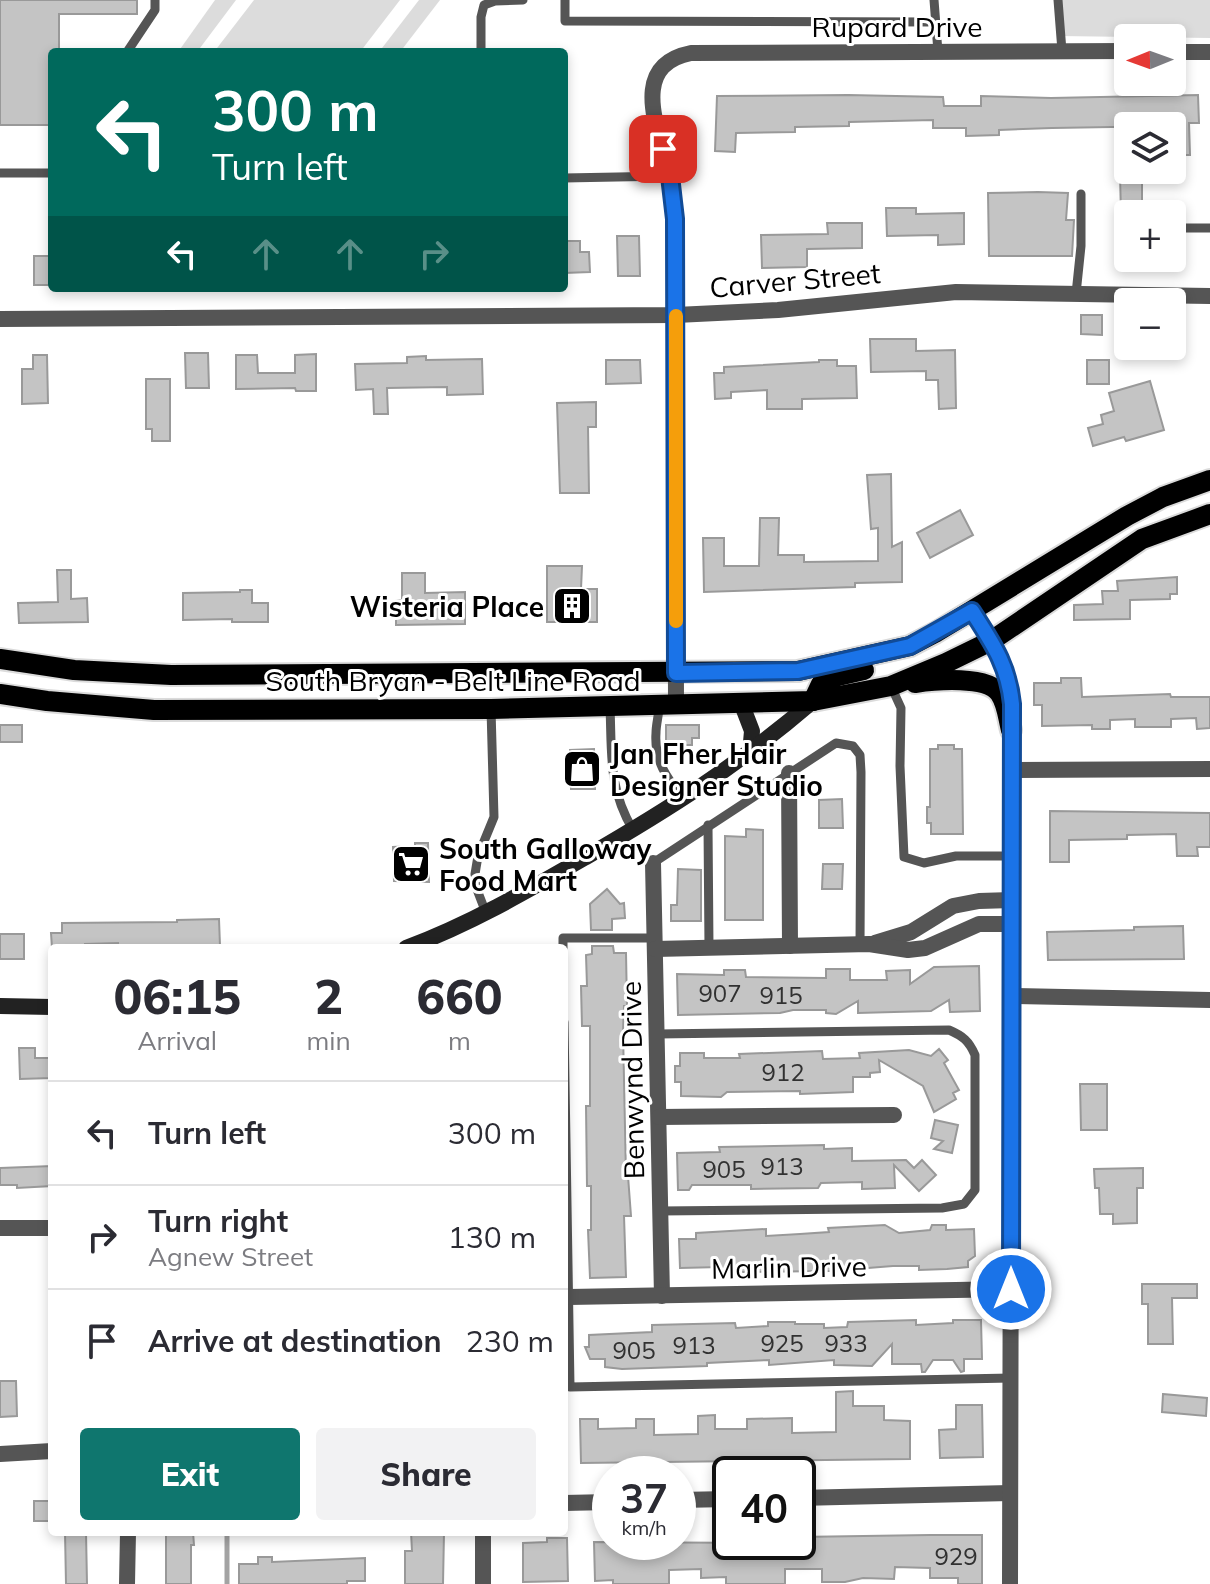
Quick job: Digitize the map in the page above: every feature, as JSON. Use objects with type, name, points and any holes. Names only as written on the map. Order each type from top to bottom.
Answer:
[{"type":"main road","name":"South Bryan - Belt Line Road","points":[[0,659],[126,675],[798,671],[910,646],[1127,516],[1163,497],[1210,480]]},
{"type":"main road","name":"South Bryan - Belt Line Road","points":[[0,694],[154,710],[491,709],[813,701],[891,686],[991,641],[1142,539],[1210,514]]},
{"type":"main road","points":[[415,944],[486,913],[633,830],[750,754],[813,701],[821,684],[892,660],[910,646]]},
{"type":"main road","points":[[491,674],[491,709]]},
{"type":"main road","points":[[891,686],[952,681],[987,684],[1003,697],[1011,730]]},
{"type":"main road","points":[[742,705],[752,731],[750,754]]},
{"type":"main road","points":[[0,1006],[48,1007]]},
{"type":"street","name":"Rupard Drive","points":[[670,176],[652,101],[654,82],[668,62],[691,53],[1114,51]]},
{"type":"street","points":[[1186,52],[1210,52]]},
{"type":"street","points":[[668,706],[676,673],[675,219],[670,176]]},
{"type":"street","name":"Carver Street","points":[[0,319],[676,315],[778,310],[956,292],[1210,296]]},
{"type":"street","points":[[972,611],[1002,659],[1009,679],[1011,730],[1010,1584]]},
{"type":"street","points":[[1011,770],[1210,769]]},
{"type":"street","points":[[789,773],[790,946]]},
{"type":"street","name":"Benwynd Drive","points":[[653,863],[662,1296]]},
{"type":"street","points":[[864,944],[911,932],[953,906],[1012,900]]},
{"type":"street","points":[[655,943],[709,948],[864,944],[908,950],[925,948],[979,924],[1012,924]]},
{"type":"street","points":[[1010,996],[1210,1000]]},
{"type":"street","points":[[659,1117],[894,1115]]},
{"type":"street","points":[[0,1228],[48,1228]]},
{"type":"street","name":"Marlin Drive","points":[[569,1297],[1011,1289]]},
{"type":"street","points":[[0,1454],[48,1451]]},
{"type":"street","points":[[816,1498],[1010,1493]]},
{"type":"street","points":[[568,1503],[592,1502]]},
{"type":"street","points":[[127,1584],[128,1536]]},
{"type":"street","points":[[483,1536],[483,1584]]},
{"type":"lane","points":[[130,48],[155,10],[155,0]]},
{"type":"lane","points":[[481,48],[484,5],[495,1],[523,0]]},
{"type":"lane","points":[[565,0],[565,21],[934,22]]},
{"type":"lane","points":[[934,0],[938,52]]},
{"type":"lane","points":[[1058,0],[1062,51]]},
{"type":"lane","points":[[0,173],[48,173]]},
{"type":"lane","points":[[568,178],[670,176]]},
{"type":"lane","points":[[1076,294],[1081,246],[1081,194]]},
{"type":"lane","points":[[1186,228],[1210,228]]},
{"type":"lane","points":[[891,686],[901,708],[900,780],[904,857],[924,863],[956,856],[1011,856]]},
{"type":"lane","points":[[668,706],[656,756],[665,776],[683,799]]},
{"type":"lane","points":[[610,707],[614,790],[620,809],[633,830]]},
{"type":"lane","points":[[486,913],[476,887],[475,874],[478,856],[494,817],[491,709]]},
{"type":"lane","points":[[653,863],[836,743],[853,746],[860,755],[864,944]]},
{"type":"lane","points":[[708,825],[709,948]]},
{"type":"lane","points":[[563,944],[563,938],[655,943]]},
{"type":"lane","points":[[658,1034],[949,1030],[963,1035],[975,1055],[975,1190],[964,1204],[942,1208],[660,1211]]},
{"type":"lane","points":[[568,1242],[570,1387],[1011,1378]]},
{"type":"shaded area","points":[[215,0],[236,0],[200,48],[181,48]]},
{"type":"shaded area","points":[[254,0],[400,0],[363,48],[217,48]]},
{"type":"shaded area","points":[[419,0],[440,0],[403,48],[382,48]]},
{"type":"shaded area","points":[[1058,0],[1210,0],[1210,38],[1186,38],[1186,24],[1114,24],[1114,37],[1058,36]]},
{"type":"building","points":[[0,0],[137,0],[137,14],[59,14],[59,48],[48,48],[48,125],[0,125]]},
{"type":"building","points":[[1198,95],[1199,123],[1189,123],[1190,155],[1186,155],[1186,112],[1114,112],[1114,127],[999,130],[999,135],[966,136],[966,128],[933,128],[933,120],[849,122],[849,126],[795,127],[795,132],[736,133],[735,152],[715,151],[717,96],[943,97],[944,106],[981,106],[981,96]]},
{"type":"building","points":[[1120,184],[1142,184],[1142,200],[1121,200]]},
{"type":"building","points":[[988,193],[1068,193],[1066,220],[1074,220],[1072,256],[989,256]]},
{"type":"building","points":[[886,208],[916,208],[916,214],[964,213],[964,244],[938,245],[938,235],[887,236]]},
{"type":"building","points":[[827,223],[862,223],[862,248],[807,249],[807,267],[762,268],[761,235],[828,234]]},
{"type":"building","points":[[617,236],[639,236],[640,276],[618,276]]},
{"type":"building","points":[[568,241],[580,241],[580,252],[589,252],[590,272],[568,273]]},
{"type":"building","points":[[34,256],[48,256],[48,285],[34,285]]},
{"type":"building","points":[[1081,315],[1102,315],[1102,335],[1081,334]]},
{"type":"building","points":[[870,339],[916,339],[916,351],[955,350],[956,408],[939,409],[938,380],[926,380],[926,371],[871,372]]},
{"type":"building","points":[[185,353],[208,353],[209,388],[186,388]]},
{"type":"building","points":[[316,354],[316,391],[296,391],[295,388],[236,389],[236,355],[257,355],[258,373],[295,373],[295,355]]},
{"type":"building","points":[[33,355],[47,355],[48,403],[22,404],[22,369],[33,369]]},
{"type":"building","points":[[426,356],[426,360],[482,359],[483,394],[447,395],[447,387],[387,388],[388,414],[374,414],[373,389],[356,390],[355,364],[407,363],[407,357]]},
{"type":"building","points":[[606,360],[640,360],[641,383],[606,384]]},
{"type":"building","points":[[837,360],[837,366],[856,366],[857,398],[802,399],[802,409],[767,409],[767,390],[731,392],[731,398],[715,399],[714,373],[724,373],[724,367]]},
{"type":"building","points":[[1087,360],[1109,360],[1109,384],[1087,384]]},
{"type":"building","points":[[146,379],[170,379],[170,441],[152,441],[152,429],[146,429]]},
{"type":"building","points":[[1150,381],[1164,430],[1093,446],[1088,428],[1103,424],[1101,415],[1114,411],[1109,393]]},
{"type":"building","points":[[596,402],[596,427],[588,427],[589,493],[560,493],[557,403]]},
{"type":"building","points":[[891,474],[892,547],[902,542],[902,582],[855,583],[855,587],[704,592],[703,538],[724,538],[724,566],[759,566],[760,518],[779,518],[778,555],[804,555],[804,562],[878,561],[878,528],[871,529],[867,475]]},
{"type":"building","points":[[960,510],[973,535],[930,558],[917,533]]},
{"type":"building","name":"Wisteria Place","points":[[547,566],[582,566],[581,589],[597,589],[597,622],[547,622]]},
{"type":"building","points":[[57,570],[71,570],[71,599],[87,598],[88,622],[19,623],[18,603],[58,602]]},
{"type":"building","points":[[402,573],[425,573],[425,593],[465,592],[465,624],[396,625],[396,600],[402,600]]},
{"type":"building","points":[[1177,577],[1177,594],[1170,594],[1170,599],[1130,600],[1130,619],[1074,620],[1074,605],[1103,604],[1102,591],[1118,591],[1117,581]]},
{"type":"building","points":[[252,590],[252,603],[268,603],[268,622],[183,620],[183,593]]},
{"type":"building","points":[[1061,678],[1081,678],[1082,697],[1170,694],[1171,697],[1210,697],[1210,728],[1197,729],[1196,718],[1171,719],[1171,727],[1135,727],[1135,719],[1110,720],[1110,729],[1092,729],[1092,725],[1042,726],[1042,705],[1034,705],[1034,683],[1061,683]]},
{"type":"building","points":[[0,725],[22,725],[22,742],[0,742]]},
{"type":"building","points":[[666,725],[699,725],[699,738],[692,738],[692,745],[666,745]]},
{"type":"building","points":[[938,745],[954,745],[954,749],[962,749],[963,834],[931,834],[931,823],[927,823],[930,749],[938,749]]},
{"type":"building","name":"Jan Fher Hair Designer Studio","points":[[594,749],[595,789],[571,789],[570,750]]},
{"type":"building","points":[[842,799],[843,828],[819,828],[819,800]]},
{"type":"building","points":[[1050,811],[1210,813],[1210,847],[1197,847],[1198,856],[1177,856],[1176,834],[1069,840],[1069,862],[1050,862]]},
{"type":"building","points":[[746,829],[763,830],[763,920],[725,920],[725,836],[746,837]]},
{"type":"building","name":"South Galloway Food Mart","points":[[415,843],[428,843],[429,882],[394,881],[393,847],[415,846]]},
{"type":"building","points":[[823,864],[843,864],[842,889],[822,889]]},
{"type":"building","points":[[678,869],[701,870],[701,921],[671,921],[671,905],[677,905]]},
{"type":"building","points":[[607,889],[620,904],[624,903],[625,918],[612,919],[612,930],[591,930],[590,904]]},
{"type":"building","points":[[219,919],[220,944],[52,944],[51,933],[62,933],[62,923]]},
{"type":"building","points":[[1183,926],[1184,959],[1048,960],[1047,932]]},
{"type":"building","points":[[0,934],[24,934],[24,959],[0,959]]},
{"type":"building","points":[[592,946],[613,946],[614,953],[626,953],[627,1006],[624,1006],[623,1031],[626,1176],[631,1216],[624,1216],[626,1277],[590,1278],[588,1230],[591,1230],[591,1186],[587,1186],[586,1106],[590,1106],[590,1026],[582,1026],[581,986],[587,986],[586,955],[592,954]]},
{"type":"building","points":[[979,966],[980,1011],[950,1012],[949,1000],[931,1011],[858,1013],[858,1001],[836,1014],[826,1013],[826,1010],[793,1010],[780,1013],[678,1015],[677,974],[724,975],[724,970],[745,970],[746,977],[826,978],[826,969],[850,969],[850,980],[887,980],[886,971],[910,970],[910,984],[934,967]]},
{"type":"building","points":[[19,1048],[35,1048],[35,1058],[48,1058],[48,1078],[20,1079]]},
{"type":"building","points":[[939,1049],[948,1060],[944,1063],[959,1090],[953,1093],[956,1099],[934,1112],[923,1086],[879,1060],[880,1072],[870,1073],[870,1077],[853,1077],[853,1092],[727,1092],[721,1097],[681,1096],[681,1082],[675,1082],[675,1066],[680,1066],[680,1053],[704,1053],[704,1058],[740,1058],[739,1054],[822,1051],[823,1059],[860,1058],[859,1053],[909,1050],[931,1056]]},
{"type":"building","points":[[1080,1084],[1107,1084],[1107,1130],[1081,1130]]},
{"type":"building","points":[[935,1120],[958,1125],[952,1153],[934,1149],[943,1141],[931,1138]]},
{"type":"building","points":[[824,1145],[824,1149],[852,1148],[852,1161],[906,1160],[914,1168],[922,1160],[936,1175],[919,1191],[894,1165],[895,1188],[862,1189],[862,1182],[821,1183],[818,1188],[751,1189],[751,1185],[692,1185],[689,1190],[678,1190],[677,1153],[720,1152],[719,1147]]},
{"type":"building","points":[[48,1166],[48,1186],[17,1188],[17,1185],[0,1185],[0,1168]]},
{"type":"building","points":[[1143,1168],[1143,1188],[1137,1188],[1137,1223],[1113,1224],[1113,1214],[1100,1214],[1099,1188],[1095,1188],[1094,1169]]},
{"type":"building","points":[[885,1225],[899,1233],[930,1230],[932,1225],[946,1225],[946,1230],[974,1229],[975,1256],[968,1261],[968,1267],[947,1269],[919,1270],[919,1266],[893,1266],[830,1271],[742,1272],[721,1271],[721,1267],[680,1268],[679,1239],[696,1239],[696,1233],[766,1229],[766,1236]]},
{"type":"building","points":[[1142,1284],[1197,1284],[1197,1298],[1172,1298],[1173,1344],[1148,1344],[1148,1304],[1142,1304]]},
{"type":"building","points":[[916,1320],[916,1325],[981,1320],[982,1359],[964,1359],[964,1371],[961,1372],[953,1360],[933,1360],[922,1372],[921,1364],[892,1364],[892,1344],[872,1366],[834,1365],[834,1360],[769,1365],[769,1360],[622,1369],[605,1367],[605,1359],[590,1359],[585,1347],[589,1347],[589,1335],[652,1332],[652,1325],[735,1323],[736,1328],[768,1326],[768,1322],[795,1322],[824,1324],[824,1328],[847,1327],[848,1322]]},
{"type":"building","points":[[0,1381],[16,1381],[17,1416],[0,1417]]},
{"type":"building","points":[[853,1391],[853,1406],[884,1406],[884,1420],[910,1421],[910,1459],[816,1460],[816,1456],[712,1456],[712,1461],[696,1462],[696,1456],[592,1456],[592,1463],[581,1463],[580,1419],[598,1419],[598,1429],[636,1428],[636,1419],[654,1419],[654,1435],[698,1434],[698,1416],[715,1415],[715,1429],[747,1429],[747,1419],[792,1418],[792,1433],[836,1432],[836,1392]]},
{"type":"building","points":[[1163,1394],[1207,1398],[1206,1416],[1162,1412]]},
{"type":"building","points":[[956,1405],[982,1405],[983,1457],[940,1458],[939,1430],[956,1429]]},
{"type":"building","points":[[34,1501],[48,1501],[48,1521],[34,1521]]},
{"type":"building","points":[[982,1535],[982,1584],[958,1584],[958,1578],[930,1578],[930,1568],[895,1567],[894,1579],[863,1578],[845,1582],[822,1582],[822,1569],[785,1569],[785,1584],[726,1584],[726,1577],[701,1578],[701,1569],[669,1570],[669,1584],[595,1581],[594,1560],[696,1560],[696,1543],[712,1543],[712,1560],[816,1560],[816,1537]]},
{"type":"building","points":[[65,1536],[86,1536],[87,1584],[66,1584]]},
{"type":"building","points":[[166,1536],[193,1536],[191,1584],[166,1584]]},
{"type":"building","points":[[411,1536],[444,1536],[443,1584],[405,1584],[405,1551],[412,1551]]},
{"type":"building","points":[[547,1538],[567,1538],[568,1581],[523,1582],[523,1543],[547,1542]]},
{"type":"building","points":[[258,1557],[272,1557],[272,1562],[365,1558],[365,1581],[347,1581],[347,1584],[239,1584],[239,1564],[258,1564]]},
{"type":"waterway","points":[[227,1536],[227,1584]]},
{"type":"slow traffic","points":[[676,316],[676,621]]},
{"type":"place","name":"Wisteria Place","points":[[572,606]]},
{"type":"place","name":"Jan Fher Hair Designer Studio","points":[[582,769]]},
{"type":"place","name":"South Galloway Food Mart","points":[[411,864]]},
{"type":"route","points":[[663,149],[675,219],[676,673],[798,671],[910,646],[972,611],[1002,659],[1009,679],[1012,704],[1011,1289]]}]
